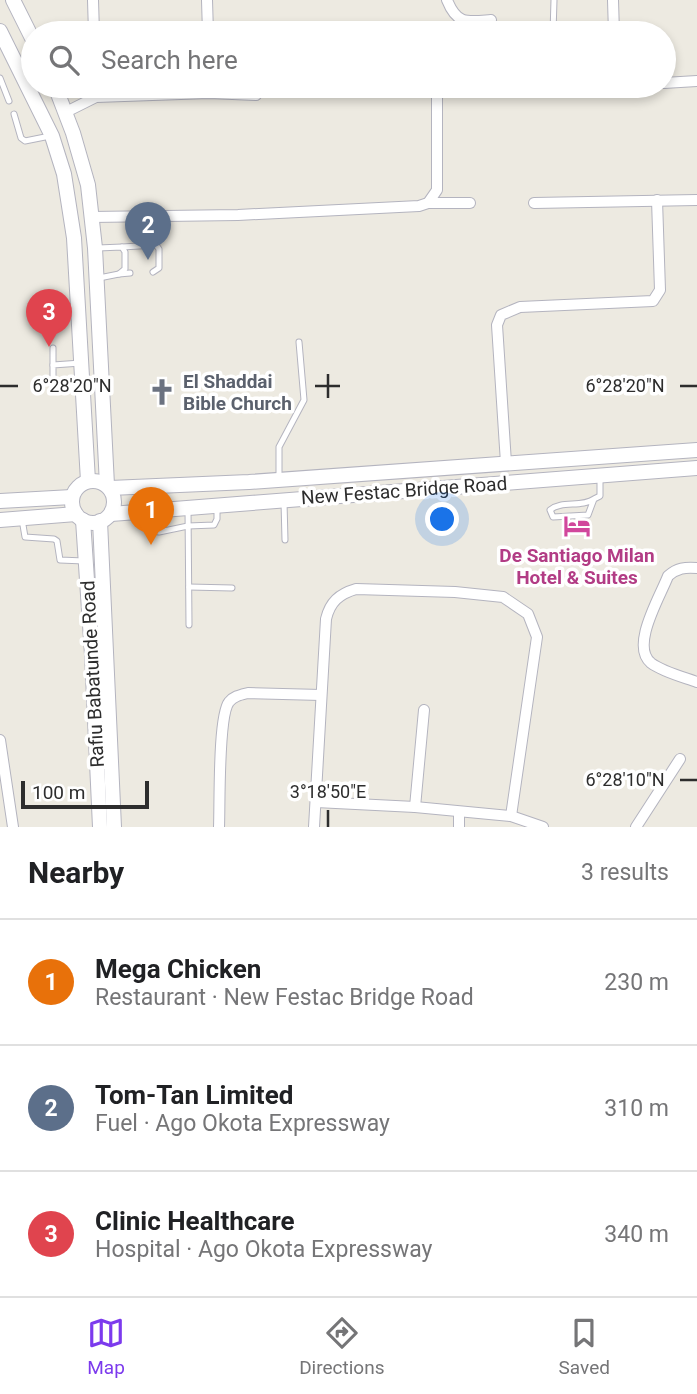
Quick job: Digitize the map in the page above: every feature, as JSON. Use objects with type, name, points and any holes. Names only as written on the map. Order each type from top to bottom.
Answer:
[{"type":"main road","points":[[13,0],[24,21]]},
{"type":"main road","points":[[0,31],[4,48],[21,79]]},
{"type":"main road","points":[[32,98],[52,135],[70,206],[88,481]]},
{"type":"main road","points":[[0,520],[105,518],[114,505],[114,496],[108,487],[91,217],[82,162],[60,98]]},
{"type":"main road","points":[[79,517],[72,506],[75,489],[94,480],[108,487],[279,479],[697,450]]},
{"type":"main road","points":[[554,460],[554,478]]},
{"type":"main road","name":"New Festac Bridge Road","points":[[105,518],[144,510],[188,506],[697,468]]},
{"type":"main road","points":[[0,501],[72,497]]},
{"type":"main road","name":"Rafiu Babatunde Road","points":[[79,517],[86,561],[100,827]]},
{"type":"main road","name":"Rafiu Babatunde Road","points":[[105,518],[114,827]]},
{"type":"street","points":[[93,0],[94,21]]},
{"type":"street","points":[[207,0],[208,21]]},
{"type":"street","points":[[447,0],[454,16],[464,21]]},
{"type":"street","points":[[613,0],[614,21]]},
{"type":"street","points":[[479,21],[491,20]]},
{"type":"street","points":[[676,82],[697,81]]},
{"type":"street","points":[[66,112],[87,98]]},
{"type":"street","points":[[428,203],[433,198],[438,182],[438,98]]},
{"type":"street","points":[[506,463],[496,325],[501,314],[520,307],[653,301],[660,290],[657,200]]},
{"type":"street","points":[[534,203],[697,200]]},
{"type":"street","points":[[91,217],[238,215],[428,203],[470,203]]},
{"type":"street","points":[[697,568],[684,567],[674,570],[668,576],[643,641],[644,655],[653,664],[697,682]]},
{"type":"street","points":[[314,827],[326,619],[329,607],[345,592],[356,589],[455,592],[503,597],[528,614],[537,637],[511,816]]},
{"type":"street","points":[[219,827],[222,720],[229,702],[237,695],[248,694],[321,695]]},
{"type":"street","points":[[415,807],[424,710]]},
{"type":"street","points":[[0,740],[13,827]]},
{"type":"street","points":[[636,827],[680,759]]},
{"type":"street","points":[[316,802],[415,807],[511,816],[543,827]]},
{"type":"street","points":[[459,812],[459,827]]},
{"type":"lane","points":[[553,21],[554,0]]},
{"type":"lane","points":[[0,78],[9,101]]},
{"type":"lane","points":[[14,114],[21,138],[25,141],[52,135]]},
{"type":"lane","points":[[94,248],[156,246],[159,249],[159,268],[153,272]]},
{"type":"lane","points":[[119,274],[125,270],[125,252],[122,247]]},
{"type":"lane","points":[[96,278],[130,273]]},
{"type":"lane","points":[[279,479],[279,447],[304,400],[299,342]]},
{"type":"lane","points":[[52,348],[54,386],[82,386]]},
{"type":"lane","points":[[53,365],[81,363]]},
{"type":"lane","points":[[594,499],[588,515],[553,517],[550,510],[555,506],[589,503],[594,499],[600,496],[600,475]]},
{"type":"lane","points":[[284,499],[285,540]]},
{"type":"lane","points":[[144,510],[147,530],[153,533],[214,524],[217,519],[217,504]]},
{"type":"lane","points":[[188,506],[189,625]]},
{"type":"lane","points":[[22,519],[25,537],[51,538],[57,541],[60,560],[86,561]]},
{"type":"lane","points":[[189,587],[232,588]]},
{"type":"place","name":"Tom-Tan Limited","points":[[148,260]]},
{"type":"place","name":"Clinic Healthcare","points":[[49,347]]},
{"type":"place","name":"El Shaddai Bible Church","points":[[162,392]]},
{"type":"place","name":"De Santiago Milan Hotel & Suites","points":[[577,526]]},
{"type":"place","name":"Mega Chicken","points":[[151,545]]}]
